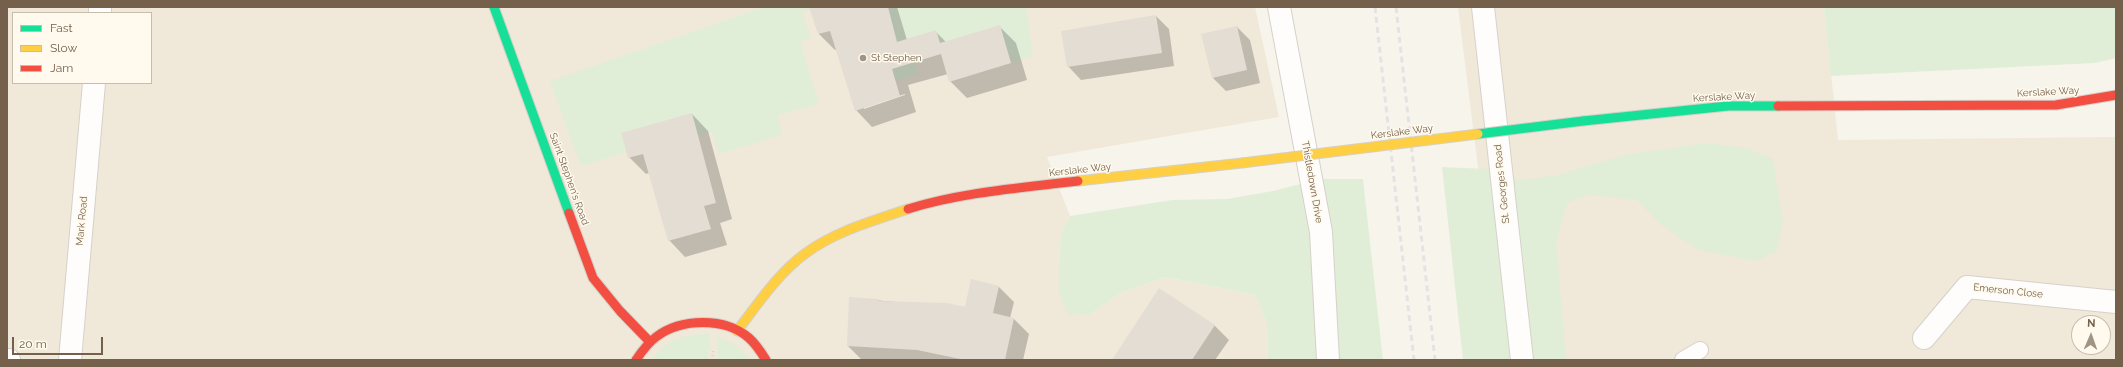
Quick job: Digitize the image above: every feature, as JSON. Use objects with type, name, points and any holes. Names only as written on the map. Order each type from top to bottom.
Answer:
[{"type":"street","name":"Saint Stephen's Road","points":[[494,7],[593,278],[620,311],[650,342]]},
{"type":"street","name":"Thistledown Drive","points":[[1279,7],[1321,232],[1328,360]]},
{"type":"street","name":"St. Georges Road","points":[[1483,7],[1522,360]]},
{"type":"street","name":"Mark Road","points":[[70,360],[94,84]]},
{"type":"street","name":"Kerslake Way","points":[[737,331],[772,285],[806,253],[856,226],[868,222],[931,202],[992,191],[1242,163],[1583,121],[1728,106],[2056,104],[2116,95]]},
{"type":"street","name":"Emerson Close","points":[[1924,338],[1967,287],[2116,302]]},
{"type":"street","points":[[636,360],[650,342],[670,329],[692,322],[715,323],[737,331],[756,345],[766,360]]},
{"type":"lane","points":[[1683,360],[1700,350]]},
{"type":"shaded area","points":[[7,7],[1255,7],[1279,117],[1047,157],[1070,216],[1061,232],[1059,293],[1089,315],[1121,293],[1165,277],[1255,295],[1267,323],[1268,360],[7,360]]},
{"type":"shaded area","points":[[1458,7],[1824,7],[1838,140],[2116,137],[2116,360],[1502,360]]},
{"type":"green space","points":[[765,7],[816,7],[802,13],[811,38],[800,42],[819,104],[778,115],[782,135],[719,154],[712,132],[698,135],[692,113],[627,152],[581,166],[550,81]]},
{"type":"green space","points":[[887,7],[1026,7],[1033,56],[1011,63],[1000,25],[940,43],[935,30],[923,34],[930,58],[915,63],[917,75],[896,81],[876,18]]},
{"type":"green space","points":[[1824,7],[2116,7],[2116,58],[2095,63],[1831,76]]},
{"type":"green space","points":[[1705,143],[1746,148],[1773,159],[1783,223],[1776,252],[1756,261],[1698,250],[1660,224],[1637,200],[1589,195],[1567,203],[1556,242],[1566,357],[1565,360],[1463,360],[1442,167],[1488,169],[1521,180],[1558,175],[1624,155]]},
{"type":"green space","points":[[1320,179],[1363,179],[1383,360],[1268,360],[1267,323],[1255,295],[1165,277],[1121,293],[1089,315],[1068,314],[1059,293],[1059,265],[1061,232],[1070,216],[1172,200],[1227,199],[1273,191]]},
{"type":"green space","points":[[710,334],[708,360],[653,360],[663,347],[670,342],[685,336]]},
{"type":"green space","points":[[718,337],[736,345],[750,360],[717,360]]},
{"type":"building","points":[[809,7],[888,7],[897,42],[936,30],[940,43],[1000,25],[1011,63],[949,82],[941,54],[892,69],[900,96],[855,111],[830,31],[818,34]]},
{"type":"building","points":[[1156,15],[1162,53],[1067,67],[1061,31]]},
{"type":"building","points":[[1237,26],[1247,70],[1212,78],[1201,34]]},
{"type":"building","points":[[692,113],[716,203],[704,206],[711,229],[668,241],[643,154],[628,158],[621,133]]},
{"type":"building","points":[[971,279],[999,286],[993,313],[1014,318],[1005,360],[965,360],[917,350],[847,346],[849,297],[878,299],[878,301],[947,303],[965,307]]},
{"type":"building","points":[[1159,288],[1215,325],[1192,360],[1112,360]]},
{"type":"railway","points":[[1375,7],[1414,360]]},
{"type":"railway","points":[[1396,7],[1435,360]]},
{"type":"traffic: fast","points":[[494,7],[569,213]]},
{"type":"traffic: fast","points":[[1583,121],[1728,106],[1778,106]]},
{"type":"traffic: fast","points":[[1478,134],[1583,121]]},
{"type":"traffic: slow","points":[[1242,163],[1478,134]]},
{"type":"traffic: slow","points":[[1078,181],[1242,163]]},
{"type":"traffic: slow","points":[[737,331],[777,279],[806,253],[842,233],[868,222],[908,209]]},
{"type":"traffic: jam","points":[[1778,106],[2056,105],[2116,95]]},
{"type":"traffic: jam","points":[[908,209],[950,198],[1014,188],[1078,181]]},
{"type":"traffic: jam","points":[[569,213],[593,278],[620,311],[650,342]]},
{"type":"traffic: jam","points":[[636,360],[650,342],[666,331],[690,323],[703,322],[716,323],[739,331],[754,343],[766,360]]},
{"type":"place","name":"St Stephen","points":[[863,58]]}]
